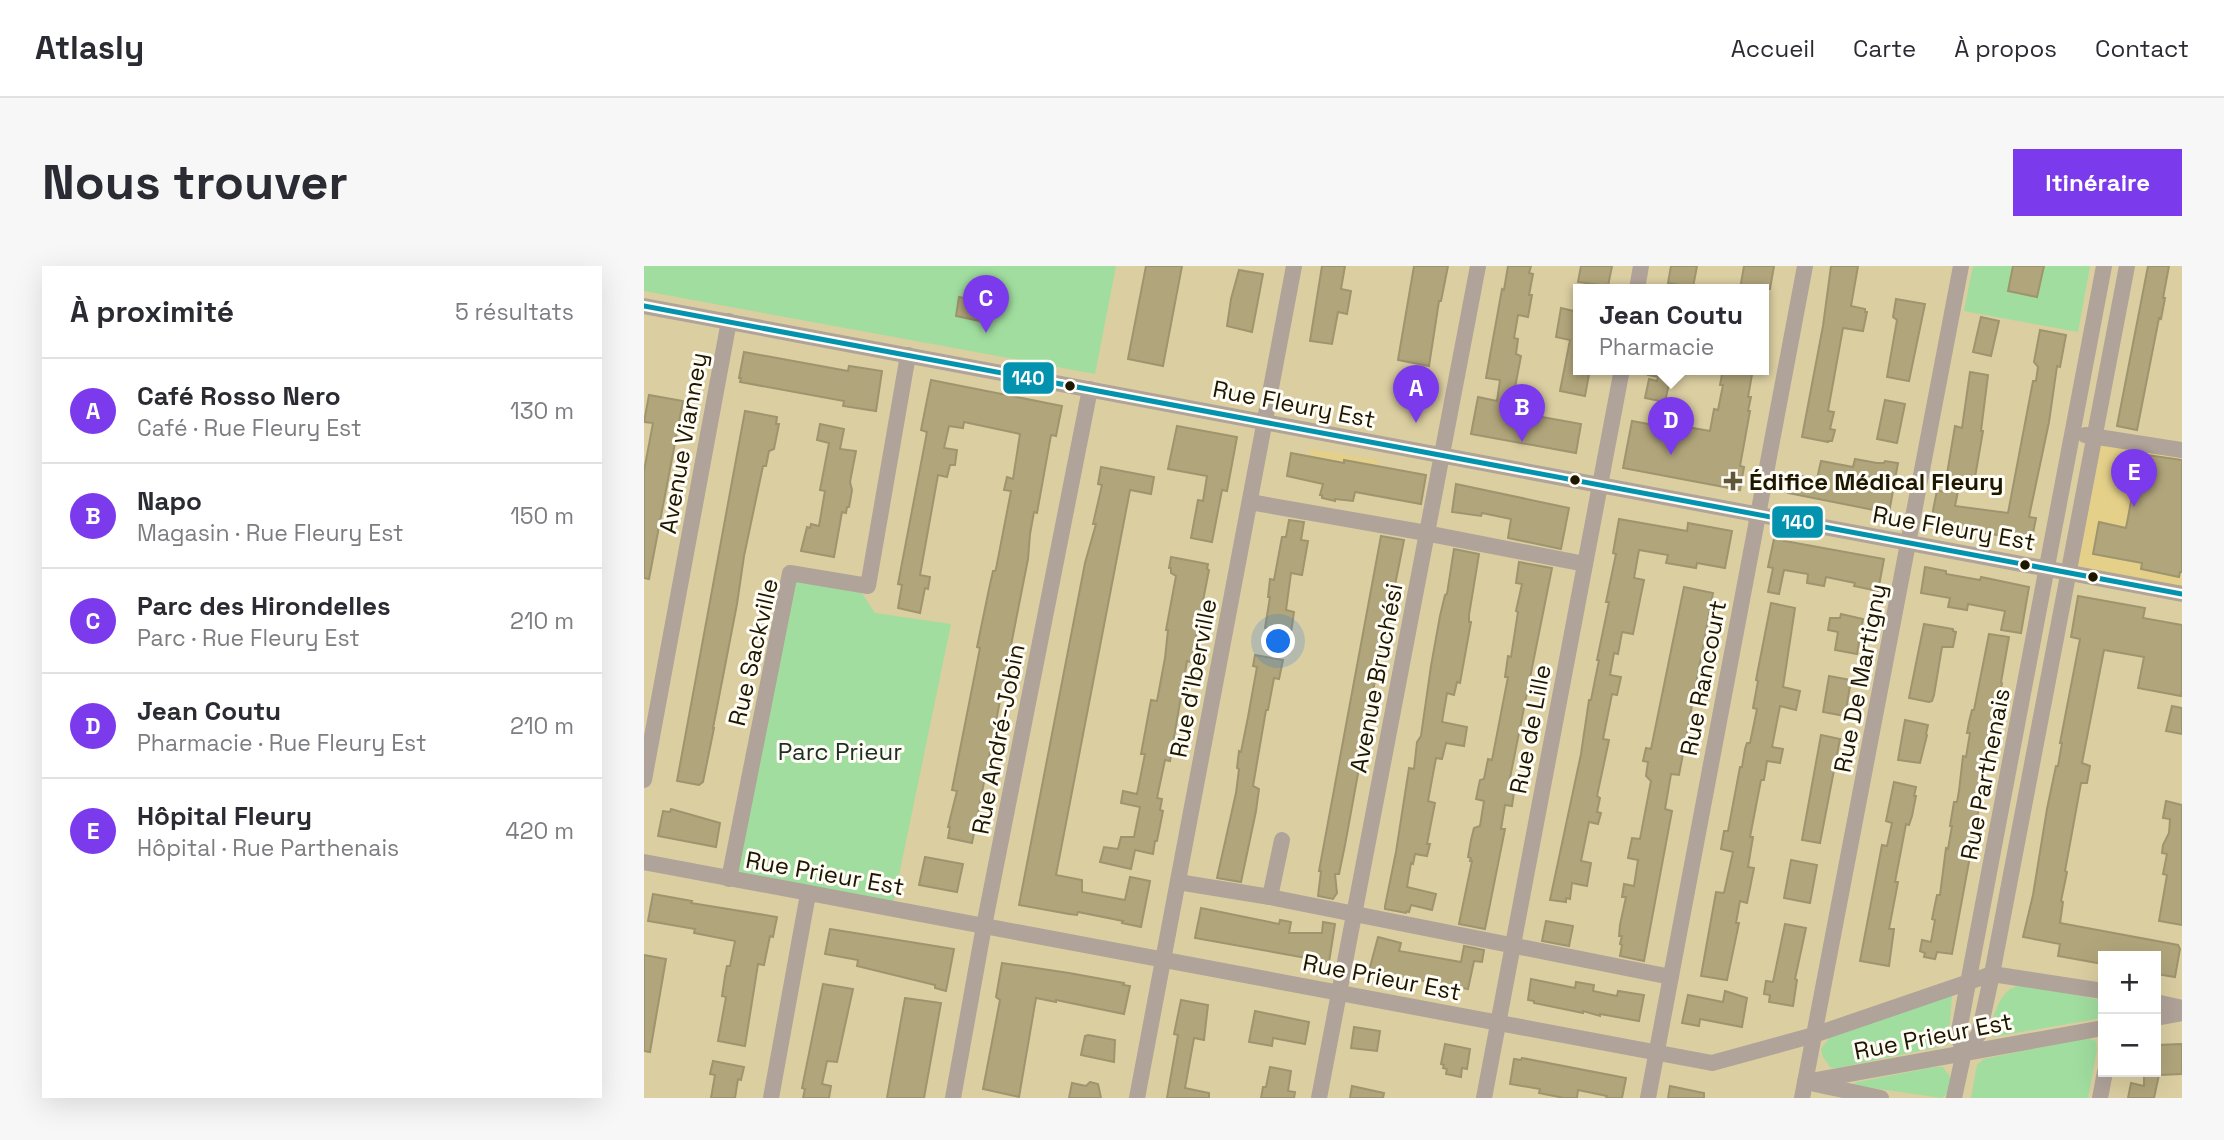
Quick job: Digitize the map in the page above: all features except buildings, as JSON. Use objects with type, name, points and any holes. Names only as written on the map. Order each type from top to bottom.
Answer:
[{"type":"street","name":"Rue d'Iberville","points":[[1137,1098],[1294,266]]},
{"type":"street","name":"Avenue Bruchési","points":[[1319,1098],[1478,266]]},
{"type":"street","points":[[1638,284],[1641,266]]},
{"type":"street","name":"Rue Rancourt","points":[[1648,1098],[1756,514],[1805,266]]},
{"type":"street","name":"Rue De Martigny","points":[[1804,1090],[1961,266]]},
{"type":"street","name":"Rue Parthenais","points":[[1965,1052],[1958,1036],[2104,266]]},
{"type":"street","name":"Rue Parthenais","points":[[1954,1098],[1965,1052],[1979,1034],[1992,974],[2127,266]]},
{"type":"street","name":"Rue Fleury Est","points":[[644,306],[2182,594]]},
{"type":"street","name":"Avenue Vianney","points":[[644,780],[729,321]]},
{"type":"street","name":"Rue Sackville","points":[[729,879],[790,573],[868,586],[908,355]]},
{"type":"street","name":"Rue de Lille","points":[[1484,1098],[1621,375]]},
{"type":"street","name":"Rue André-Jobin","points":[[953,1098],[984,926],[1090,389]]},
{"type":"street","points":[[2072,433],[2182,450]]},
{"type":"street","points":[[1250,502],[1585,564]]},
{"type":"street","points":[[2059,504],[2081,508]]},
{"type":"street","points":[[1270,897],[1282,840]]},
{"type":"street","name":"Rue Prieur Est","points":[[644,862],[1712,1063],[1814,1035],[1992,974],[2098,990]]},
{"type":"street","points":[[1178,882],[1270,897],[1671,977]]},
{"type":"street","points":[[771,1098],[808,894]]},
{"type":"street","points":[[2161,1003],[2182,1008]]},
{"type":"street","points":[[2161,1017],[2182,1013]]},
{"type":"street","name":"Rue Prieur Est","points":[[1804,1090],[1965,1052],[2098,1029]]},
{"type":"street","points":[[2100,1098],[2104,1077]]},
{"type":"street","name":"Rue Prieur Est","points":[[1804,1090],[1881,1098]]},
{"type":"shaded area","points":[[2100,432],[2182,443],[2182,587],[2076,569]]},
{"type":"shaded area","points":[[1310,449],[1378,460],[1372,495],[1356,493],[1354,502],[1336,499],[1326,460],[1323,485],[1304,481]]},
{"type":"green space","points":[[644,266],[1116,266],[1095,374],[644,291]]},
{"type":"green space","points":[[1973,266],[2090,266],[2078,332],[1964,311]]},
{"type":"green space","name":"Parc Prieur","points":[[790,573],[861,592],[875,613],[951,624],[892,909],[729,879]]},
{"type":"green space","points":[[2021,985],[2097,999],[2098,1018],[1993,1037],[1989,1034],[1994,1015],[2000,1001],[2014,987]]},
{"type":"green space","points":[[1952,995],[1948,1045],[1837,1068],[1831,1068],[1823,1057],[1821,1049],[1833,1033]]},
{"type":"green space","points":[[2087,1038],[2096,1041],[2097,1050],[2088,1098],[1971,1098],[1977,1065],[1984,1059]]},
{"type":"green space","points":[[1943,1067],[1950,1077],[1950,1091],[1942,1098],[1858,1086],[1853,1083]]},
{"type":"transit line","name":"140","points":[[644,306],[2182,594]]},
{"type":"place","name":"Parc des Hirondelles","points":[[986,333]]},
{"type":"place","name":"Café Rosso Nero","points":[[1416,423]]},
{"type":"place","name":"Napo","points":[[1522,442]]},
{"type":"place","name":"Jean Coutu","points":[[1671,455]]},
{"type":"place","name":"Édifice Médical Fleury","points":[[1733,481]]},
{"type":"place","name":"Hôpital Fleury","points":[[2134,507]]}]
